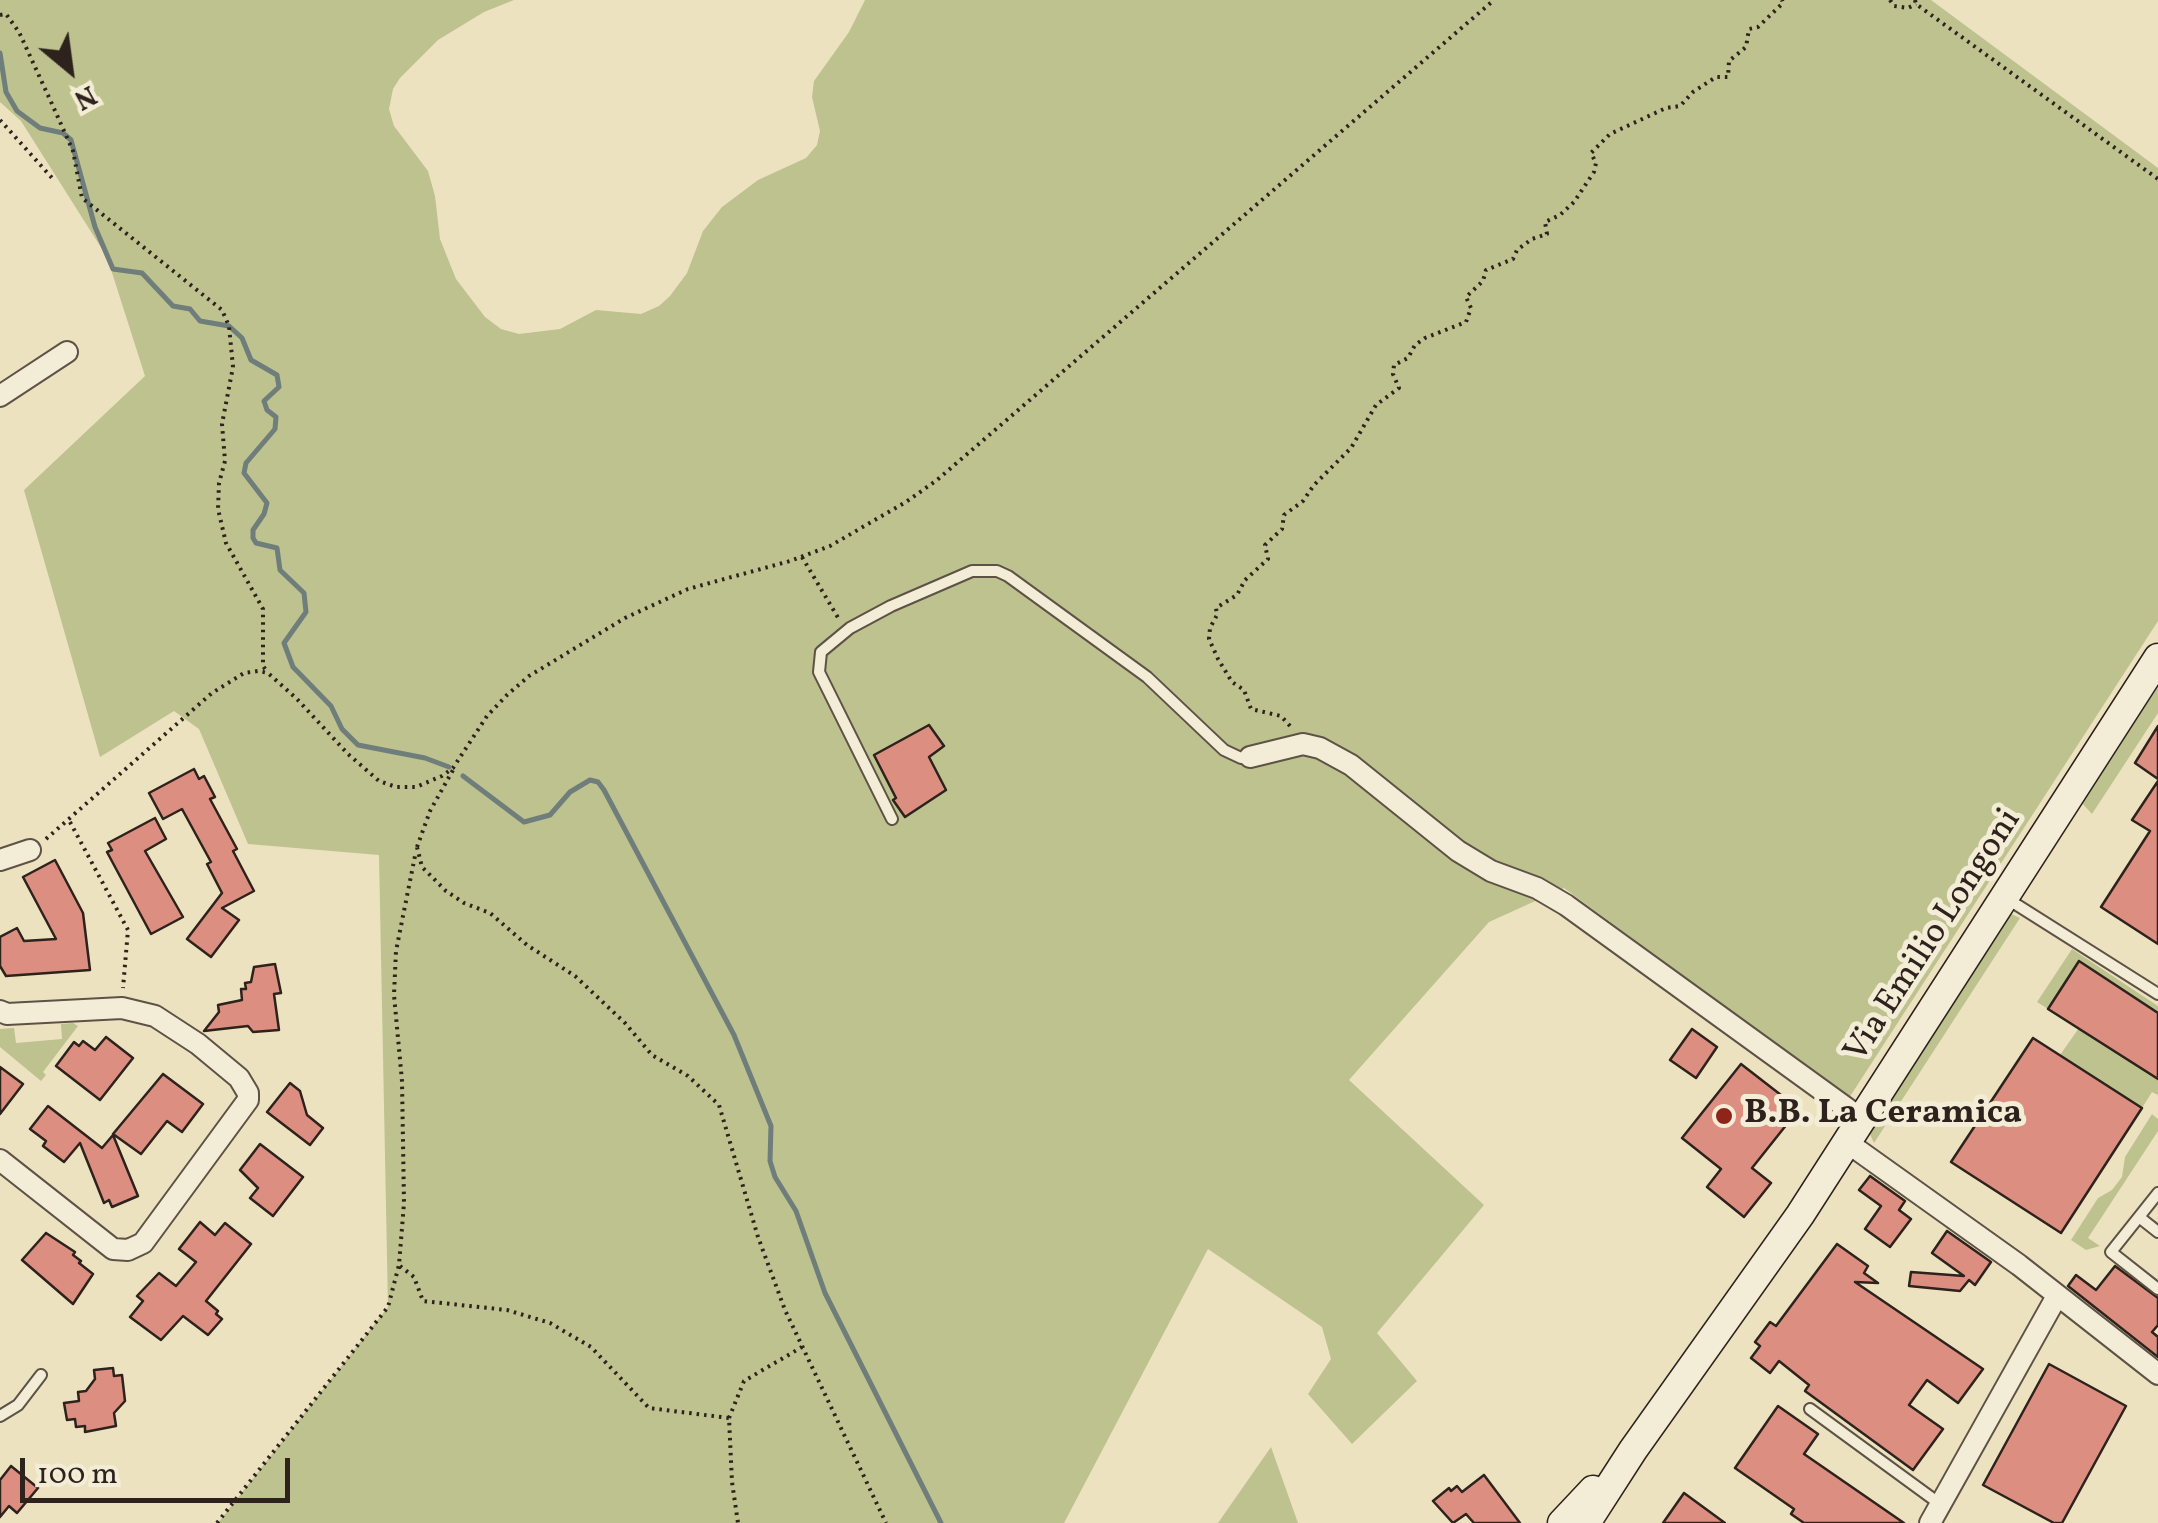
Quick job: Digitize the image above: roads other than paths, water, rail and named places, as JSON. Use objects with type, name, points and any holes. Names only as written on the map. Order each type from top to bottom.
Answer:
[{"type":"street","points":[[0,396],[67,352]]},
{"type":"street","name":"Via Emilio Longoni","points":[[1586,1523],[1855,1131],[2158,659]]},
{"type":"street","points":[[1250,756],[1303,744],[1351,764],[1475,862],[1538,888],[1566,906],[2158,1374]]},
{"type":"street","points":[[0,860],[30,850]]},
{"type":"street","points":[[0,1011],[7,1014],[122,1008],[154,1016],[238,1078],[248,1092],[244,1107],[143,1243],[128,1250],[113,1250],[0,1160]]},
{"type":"street","points":[[1936,1514],[2056,1296]]},
{"type":"street","name":"Via Emilio Longoni","points":[[1562,1523],[1633,1450]]},
{"type":"lane","points":[[892,818],[819,672],[821,652],[846,630],[972,571],[997,570],[1147,677],[1224,750],[1240,758],[1250,756]]},
{"type":"lane","points":[[2005,897],[2158,994]]},
{"type":"lane","points":[[2158,1193],[2111,1252],[2158,1288]]},
{"type":"lane","points":[[2139,1217],[2158,1232]]},
{"type":"lane","points":[[0,1416],[18,1405],[41,1375]]},
{"type":"lane","points":[[1810,1409],[1936,1514]]},
{"type":"waterway","points":[[0,53],[6,92],[17,111],[40,128],[63,133],[71,140],[95,227],[113,269],[142,273],[173,306],[190,309],[200,321],[229,326],[242,338],[251,360],[277,375],[279,387],[264,401],[276,417],[275,429],[246,463],[244,473],[267,503],[253,538],[256,543],[277,548],[280,570],[304,593],[306,612],[284,643],[293,667],[331,706],[342,729],[358,745],[425,758],[449,767]]},
{"type":"waterway","points":[[463,776],[524,822],[550,815],[570,792],[590,780],[598,782],[604,790],[734,1035],[771,1126],[770,1161],[775,1177],[796,1211],[825,1293],[941,1523]]},
{"type":"place","name":"B.B. La Ceramica","points":[[1724,1116]]}]
